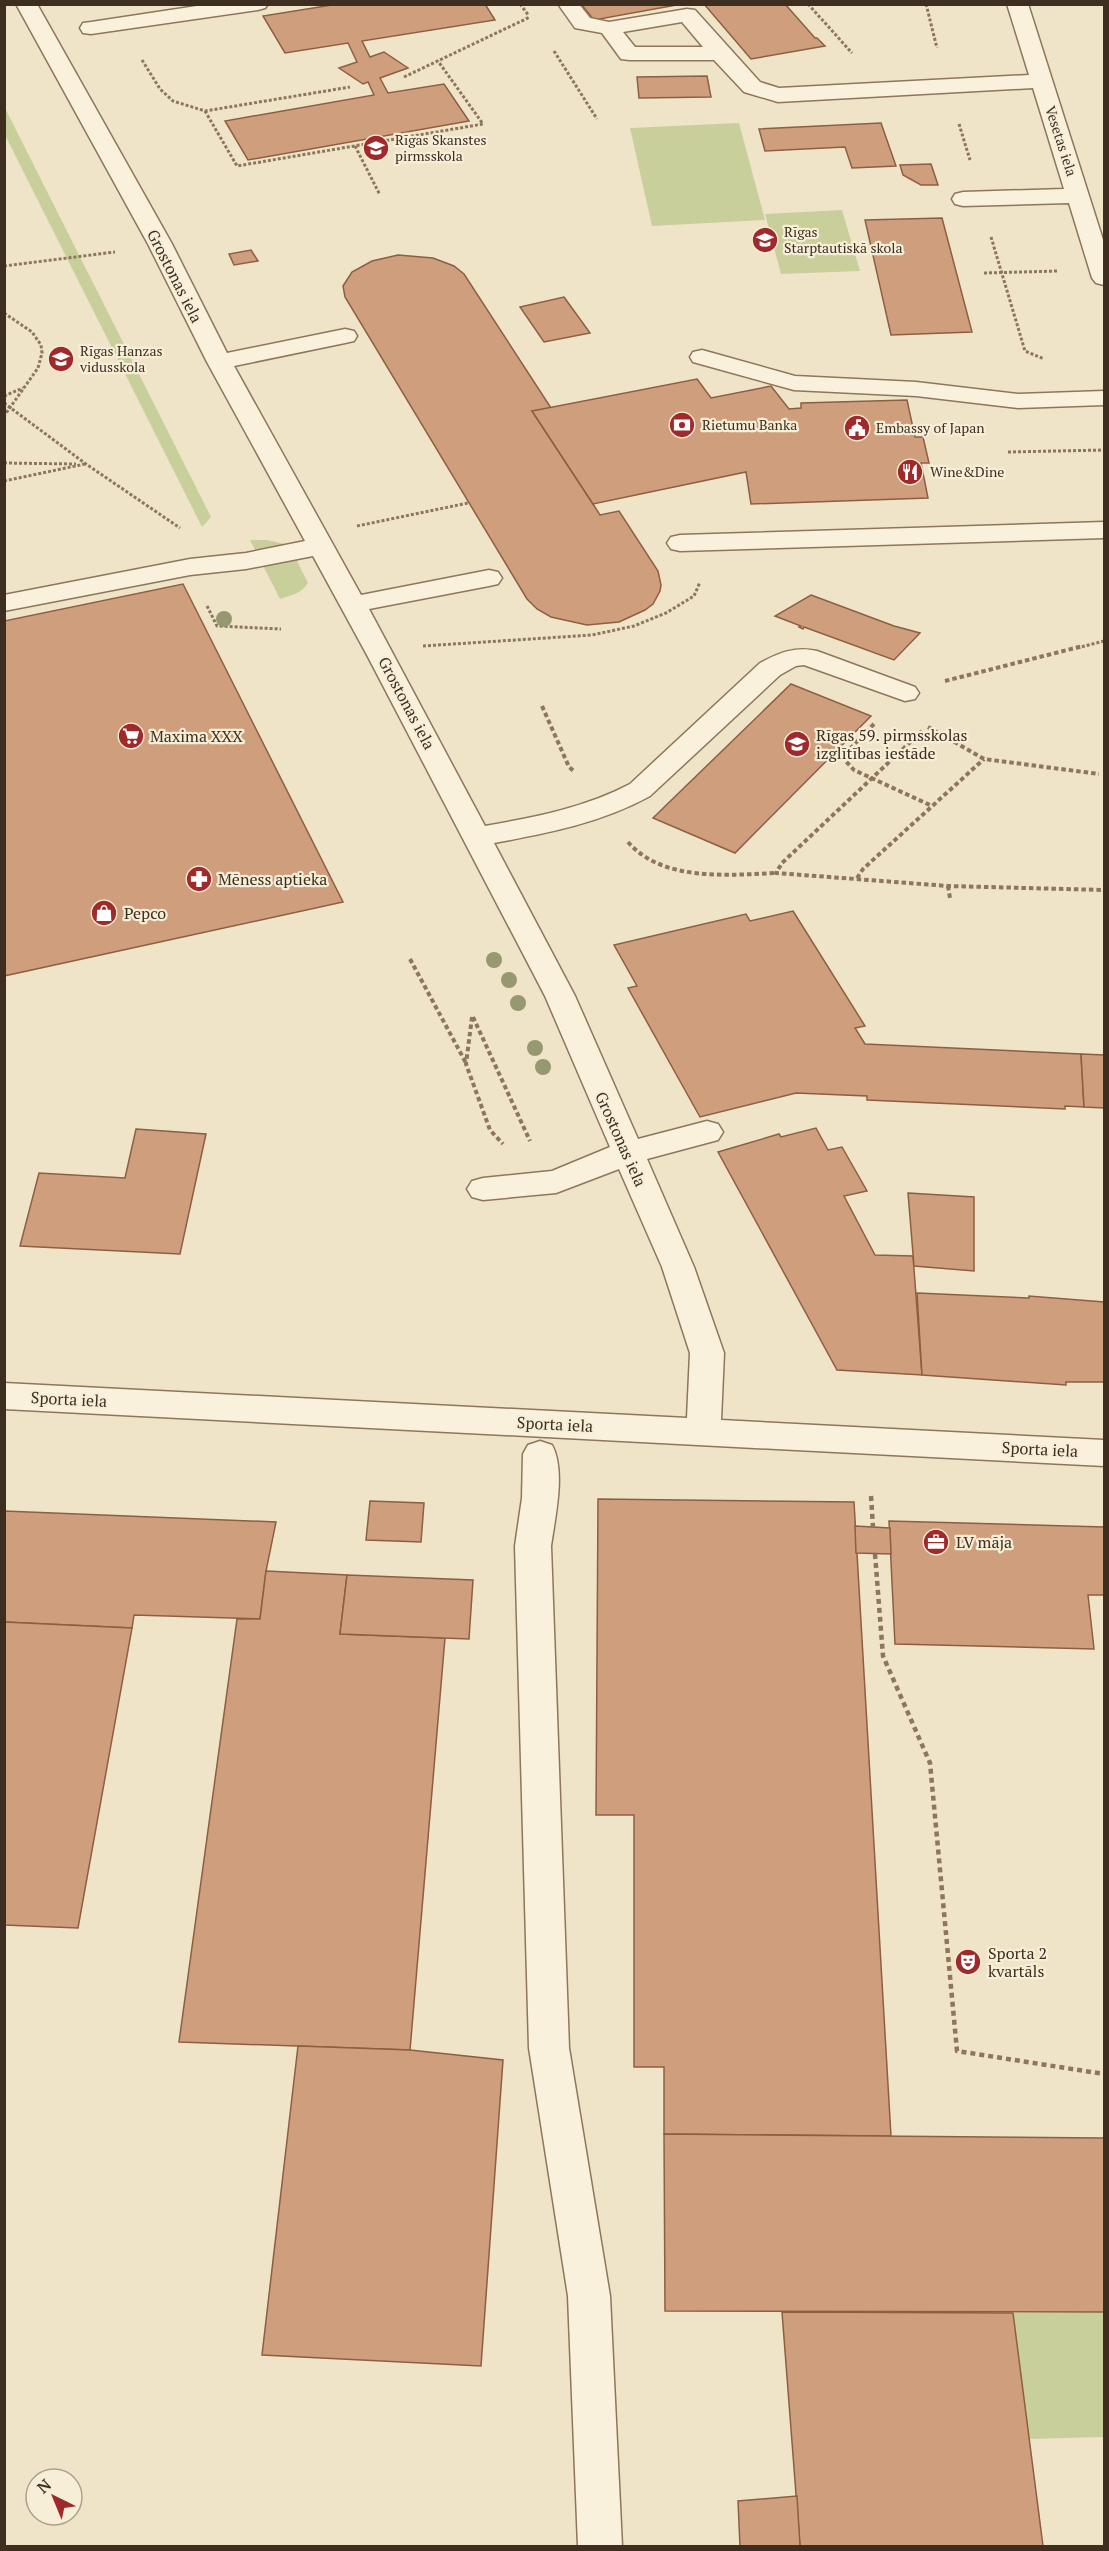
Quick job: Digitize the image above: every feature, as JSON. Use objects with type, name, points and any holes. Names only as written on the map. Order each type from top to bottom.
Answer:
[{"type":"street","name":"Grostonas iela","points":[[26,4],[160,244],[219,363],[354,604],[560,996],[678,1268],[707,1353],[703,1432]]},
{"type":"street","points":[[90,28],[258,4]]},
{"type":"street","points":[[568,4],[583,23],[609,28],[687,15],[752,87],[778,95],[1041,81]]},
{"type":"street","name":"Vesetas iela","points":[[1017,4],[1102,264]]},
{"type":"street","points":[[609,28],[629,54],[720,53]]},
{"type":"street","points":[[963,199],[1078,196]]},
{"type":"street","points":[[219,363],[286,350],[305,355],[348,341]]},
{"type":"street","points":[[702,357],[794,383],[916,389],[1018,401],[1104,398]]},
{"type":"street","points":[[680,543],[1104,530]]},
{"type":"street","points":[[4,603],[190,567],[246,561],[319,540]]},
{"type":"street","points":[[354,604],[421,590],[485,571]]},
{"type":"street","points":[[478,837],[564,819],[620,802],[640,790],[770,669],[790,658],[807,657],[905,693]]},
{"type":"street","points":[[483,1189],[556,1182],[627,1152],[707,1132]]},
{"type":"street","name":"Sporta iela","points":[[4,1396],[1104,1453]]},
{"type":"street","points":[[540,1454],[540,1498],[533,1546],[549,2048],[589,2296],[600,2547]]},
{"type":"path","points":[[404,77],[530,17],[520,4]]},
{"type":"path","points":[[808,4],[857,59]]},
{"type":"path","points":[[119,24],[168,100],[185,109],[205,111],[350,87]]},
{"type":"path","points":[[550,46],[571,74],[597,119]]},
{"type":"path","points":[[205,111],[237,166],[483,124],[438,61]]},
{"type":"path","points":[[355,146],[380,195]]},
{"type":"path","points":[[4,266],[67,258]]},
{"type":"path","points":[[984,273],[1102,264]]},
{"type":"path","points":[[4,313],[32,332],[40,341],[43,352],[41,363],[23,388],[13,409],[4,416]]},
{"type":"path","points":[[4,396],[23,388]]},
{"type":"path","points":[[4,403],[86,464],[182,529]]},
{"type":"path","points":[[1008,452],[1104,450]]},
{"type":"path","points":[[4,463],[86,464]]},
{"type":"path","points":[[4,481],[86,464]]},
{"type":"path","points":[[319,540],[468,503]]},
{"type":"path","points":[[381,655],[430,644],[592,636],[634,626],[666,613],[694,596],[702,578],[681,548],[680,543]]},
{"type":"path","points":[[932,806],[854,770],[842,757],[918,681],[952,681],[1104,641]]},
{"type":"path","points":[[1099,774],[984,759],[927,726],[782,863],[776,873],[948,886],[1104,890]]},
{"type":"path","points":[[857,878],[984,759]]},
{"type":"path","points":[[948,886],[950,898]]},
{"type":"path","points":[[410,959],[466,1064],[490,1130],[542,1184]]},
{"type":"path","points":[[466,1064],[472,1017],[529,1134],[542,1184]]},
{"type":"path","points":[[871,1496],[873,1527]]},
{"type":"path","points":[[875,1554],[883,1656],[930,1763],[957,2051],[1104,2074]]},
{"type":"green space","points":[[5,108],[211,517],[202,527],[5,135]]},
{"type":"green space","points":[[739,123],[765,220],[652,226],[630,128]]},
{"type":"green space","points":[[842,210],[860,271],[781,274],[765,214]]},
{"type":"green space","points":[[250,540],[267,540],[289,545],[308,583],[305,587],[299,592],[280,599]]},
{"type":"green space","points":[[1104,2312],[1104,2437],[1029,2439],[1013,2313]]},
{"type":"building","points":[[338,4],[485,4],[495,20],[362,41],[370,57],[384,52],[408,68],[380,78],[388,93],[444,84],[469,121],[248,160],[225,121],[374,95],[368,82],[363,84],[339,68],[357,62],[348,43],[285,53],[263,16]]},
{"type":"building","points":[[581,4],[682,4],[594,20]]},
{"type":"building","points":[[704,4],[785,4],[825,46],[751,59]]},
{"type":"building","points":[[707,76],[711,97],[639,98],[637,77]]},
{"type":"building","points":[[881,123],[896,166],[852,168],[845,147],[765,151],[759,129]]},
{"type":"building","points":[[931,164],[938,185],[921,185],[903,175],[900,165]]},
{"type":"building","points":[[942,218],[972,332],[891,335],[865,220]]},
{"type":"building","points":[[251,250],[258,261],[234,265],[229,254]]},
{"type":"building","points":[[398,255],[433,258],[454,266],[464,274],[551,408],[532,411],[600,515],[619,511],[658,571],[660,591],[653,604],[645,610],[619,622],[587,625],[551,617],[537,609],[527,599],[345,297],[343,286],[352,272],[372,261]]},
{"type":"building","points":[[564,297],[590,333],[544,342],[520,307]]},
{"type":"building","points":[[697,379],[711,398],[771,386],[789,409],[801,408],[801,403],[907,400],[915,437],[923,437],[929,463],[921,463],[928,498],[751,504],[746,472],[593,504],[532,411]]},
{"type":"building","name":"Maxima XXX","points":[[183,584],[343,902],[4,976],[4,621]]},
{"type":"building","points":[[811,595],[894,626],[920,633],[894,660],[804,627],[803,629],[799,627],[801,626],[775,616]]},
{"type":"building","points":[[791,684],[871,716],[735,853],[653,818]]},
{"type":"building","points":[[793,911],[865,1026],[855,1028],[865,1044],[1081,1054],[1084,1107],[1065,1106],[1065,1109],[867,1100],[867,1096],[796,1093],[700,1117],[628,988],[637,986],[614,945],[746,914],[750,921]]},
{"type":"building","points":[[1081,1054],[1104,1055],[1104,1108],[1084,1107]]},
{"type":"building","points":[[816,1128],[828,1150],[842,1147],[867,1191],[844,1196],[875,1255],[913,1256],[922,1375],[837,1370],[718,1152],[779,1134],[781,1137]]},
{"type":"building","points":[[136,1129],[206,1134],[180,1254],[20,1246],[39,1173],[125,1178]]},
{"type":"building","points":[[908,1193],[974,1197],[974,1271],[914,1266]]},
{"type":"building","points":[[917,1293],[1029,1298],[1029,1296],[1104,1302],[1104,1382],[1066,1382],[1066,1385],[922,1375]]},
{"type":"building","points":[[598,1499],[854,1502],[891,2136],[664,2134],[664,2067],[634,2067],[634,1815],[596,1815]]},
{"type":"building","points":[[370,1501],[424,1503],[421,1542],[366,1540]]},
{"type":"building","points":[[4,1511],[276,1522],[266,1571],[260,1619],[134,1615],[132,1628],[4,1622]]},
{"type":"building","points":[[889,1521],[1104,1527],[1104,1595],[1088,1595],[1094,1649],[895,1644]]},
{"type":"building","points":[[855,1526],[890,1528],[891,1554],[856,1553]]},
{"type":"building","points":[[266,1571],[347,1575],[340,1634],[445,1638],[410,2050],[179,2042],[237,1619],[260,1619]]},
{"type":"building","points":[[347,1575],[473,1580],[469,1639],[340,1634]]},
{"type":"building","points":[[4,1622],[132,1628],[78,1928],[4,1925]]},
{"type":"building","points":[[298,2046],[410,2050],[503,2060],[481,2366],[262,2355]]},
{"type":"building","points":[[664,2134],[1104,2138],[1104,2312],[665,2311]]},
{"type":"building","points":[[782,2312],[1013,2313],[1043,2546],[800,2546]]},
{"type":"building","points":[[797,2496],[800,2546],[740,2546],[738,2501]]},
{"type":"place","name":"Rīgas Skanstes pirmsskola","points":[[376,148]]},
{"type":"place","name":"Rīgas Starptautiskā skola","points":[[765,240]]},
{"type":"place","name":"Rīgas Hanzas vidusskola","points":[[61,359]]},
{"type":"place","name":"Rietumu Banka","points":[[682,425]]},
{"type":"place","name":"Embassy of Japan","points":[[857,428]]},
{"type":"place","name":"Wine&Dine","points":[[910,472]]},
{"type":"place","name":"Maxima XXX","points":[[131,736]]},
{"type":"place","name":"Rīgas 59. pirmsskolas izglītības iestāde","points":[[797,744]]},
{"type":"place","name":"Mēness aptieka","points":[[199,879]]},
{"type":"place","name":"Pepco","points":[[104,913]]},
{"type":"place","name":"LV māja","points":[[936,1542]]},
{"type":"place","name":"Sporta 2 kvartāls","points":[[968,1962]]}]
